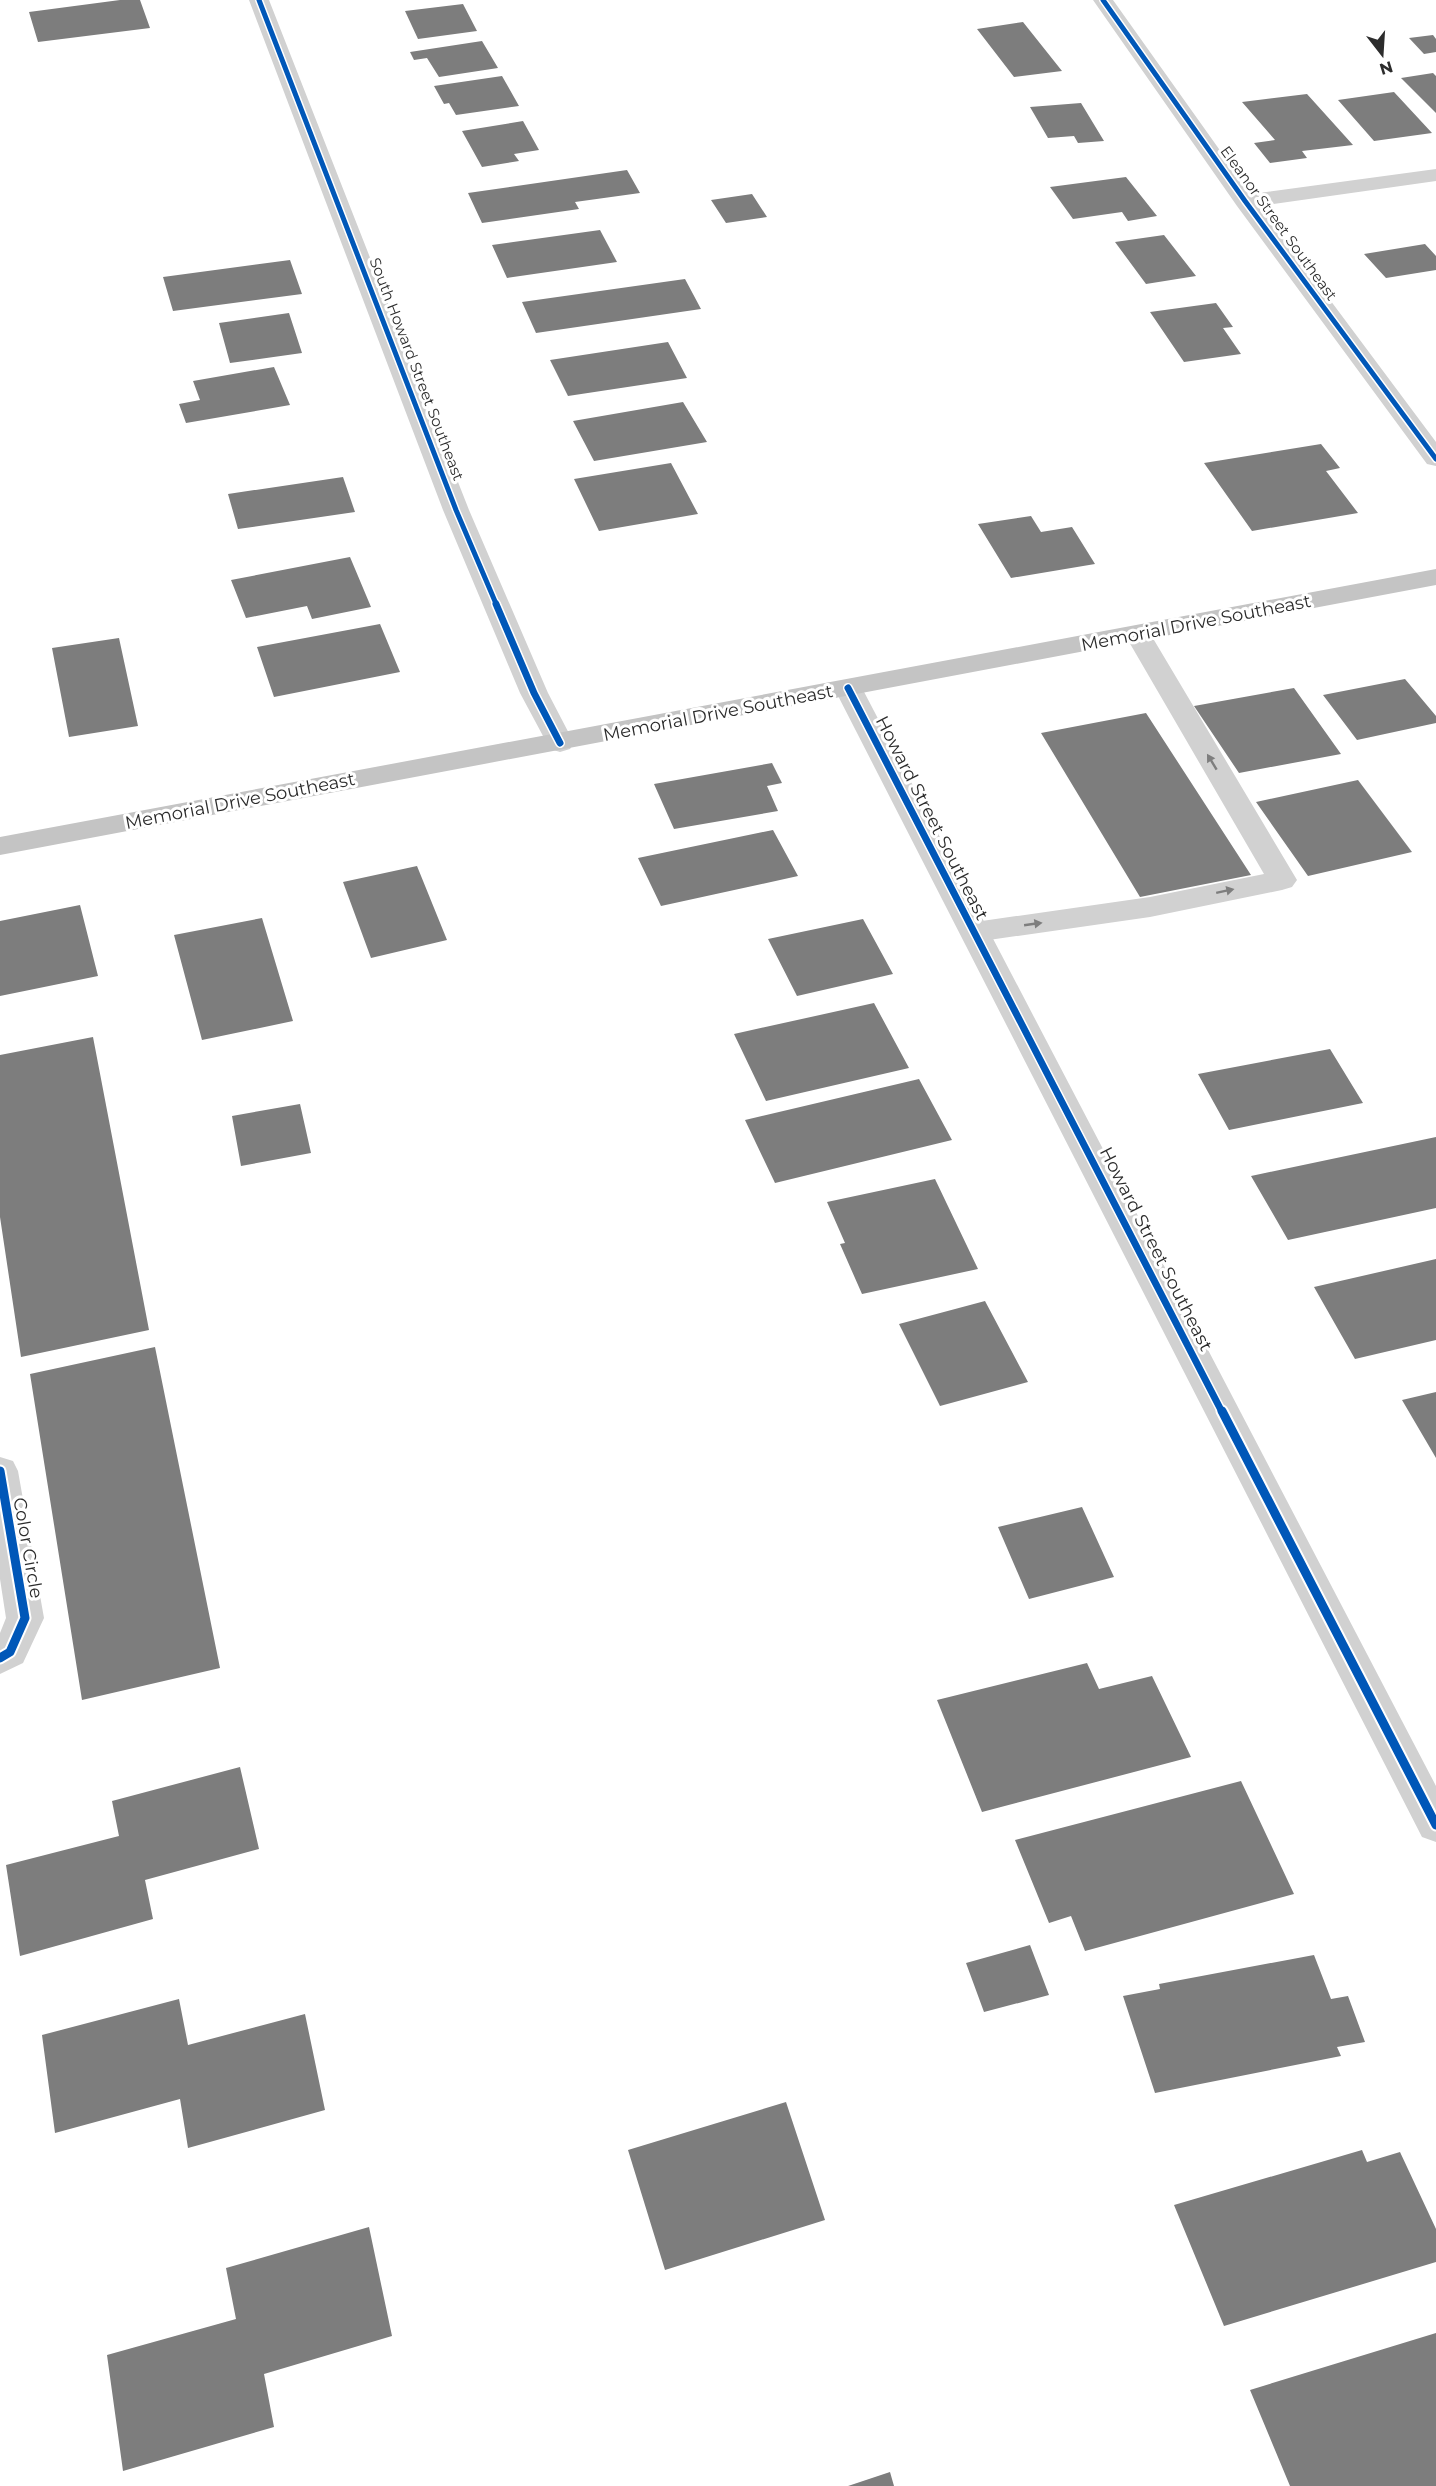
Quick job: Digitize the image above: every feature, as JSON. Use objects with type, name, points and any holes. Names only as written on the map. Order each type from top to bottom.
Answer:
[{"type":"main road","name":"Memorial Drive Southeast","points":[[0,846],[1138,635],[1436,577]]},
{"type":"street","name":"South Howard Street Southeast","points":[[259,0],[456,510],[534,693],[560,743]]},
{"type":"street","name":"Eleanor Street Southeast","points":[[1103,0],[1245,201],[1436,459]]},
{"type":"street","points":[[1245,201],[1436,175]]},
{"type":"street","points":[[975,932],[1150,907],[1282,880],[1138,635]]},
{"type":"street","name":"Howard Street Southeast","points":[[848,688],[1436,1825]]},
{"type":"street","name":"Color Circle","points":[[0,1471],[25,1618],[10,1652],[0,1658]]},
{"type":"building","points":[[120,0],[140,0],[150,28],[38,42],[29,12]]},
{"type":"building","points":[[463,4],[477,31],[418,39],[405,11]]},
{"type":"building","points":[[1023,22],[1062,71],[1014,77],[977,29]]},
{"type":"building","points":[[1433,35],[1436,39],[1436,52],[1424,54],[1409,38]]},
{"type":"building","points":[[482,41],[498,68],[439,77],[427,58],[414,60],[410,52]]},
{"type":"building","points":[[1433,73],[1436,76],[1436,113],[1401,78]]},
{"type":"building","points":[[502,76],[519,106],[456,115],[449,103],[444,104],[434,86]]},
{"type":"building","points":[[1394,92],[1432,133],[1374,141],[1338,100]]},
{"type":"building","points":[[1307,94],[1353,145],[1302,151],[1307,158],[1270,163],[1254,143],[1275,140],[1242,102]]},
{"type":"building","points":[[1081,103],[1104,141],[1078,143],[1074,136],[1048,138],[1030,107]]},
{"type":"building","points":[[523,121],[539,150],[514,154],[519,161],[482,167],[462,131]]},
{"type":"building","points":[[627,170],[640,193],[575,202],[579,209],[482,223],[468,193]]},
{"type":"building","points":[[1126,177],[1157,216],[1128,221],[1122,212],[1073,219],[1050,187]]},
{"type":"building","points":[[752,194],[767,217],[726,223],[711,200]]},
{"type":"building","points":[[600,230],[617,262],[507,278],[492,245]]},
{"type":"building","points":[[1164,235],[1196,276],[1146,284],[1115,242]]},
{"type":"building","points":[[1425,244],[1436,256],[1436,270],[1386,278],[1364,254]]},
{"type":"building","points":[[290,260],[302,294],[173,311],[163,277]]},
{"type":"building","points":[[685,279],[701,309],[536,333],[522,302]]},
{"type":"building","points":[[1216,303],[1233,327],[1223,328],[1241,354],[1184,362],[1150,312]]},
{"type":"building","points":[[289,313],[302,353],[230,363],[219,323]]},
{"type":"building","points":[[668,342],[687,378],[568,396],[550,360]]},
{"type":"building","points":[[274,367],[290,405],[186,423],[179,404],[200,400],[193,381]]},
{"type":"building","points":[[683,402],[707,442],[594,461],[573,421]]},
{"type":"building","points":[[1321,444],[1340,468],[1326,471],[1358,513],[1252,531],[1204,463]]},
{"type":"building","points":[[671,463],[698,514],[599,531],[574,479]]},
{"type":"building","points":[[343,477],[355,512],[238,529],[228,494]]},
{"type":"building","points":[[1031,516],[1041,532],[1072,527],[1095,564],[1011,578],[978,524]]},
{"type":"building","points":[[350,557],[371,607],[312,619],[307,606],[246,618],[231,580]]},
{"type":"building","points":[[380,624],[400,672],[274,697],[257,647]]},
{"type":"building","points":[[119,638],[138,726],[69,737],[52,648]]},
{"type":"building","points":[[1405,679],[1436,716],[1436,723],[1357,740],[1323,695]]},
{"type":"building","points":[[1294,688],[1341,754],[1239,773],[1194,706]]},
{"type":"building","points":[[1146,713],[1251,875],[1140,897],[1041,733]]},
{"type":"building","points":[[772,763],[782,783],[767,786],[778,811],[674,829],[654,784]]},
{"type":"building","points":[[1358,780],[1412,852],[1308,876],[1256,802]]},
{"type":"building","points":[[773,830],[798,876],[661,906],[638,858]]},
{"type":"building","points":[[417,866],[447,940],[371,958],[343,882]]},
{"type":"building","points":[[80,905],[98,976],[0,996],[0,921]]},
{"type":"building","points":[[262,918],[293,1021],[202,1040],[174,935]]},
{"type":"building","points":[[863,919],[893,974],[797,996],[768,939]]},
{"type":"building","points":[[874,1003],[909,1068],[766,1101],[734,1034]]},
{"type":"building","points":[[93,1037],[149,1330],[21,1357],[0,1217],[0,1055]]},
{"type":"building","points":[[1330,1049],[1363,1103],[1229,1130],[1198,1074]]},
{"type":"building","points":[[919,1079],[952,1140],[775,1183],[745,1120]]},
{"type":"building","points":[[300,1104],[311,1153],[241,1166],[232,1116]]},
{"type":"building","points":[[1436,1137],[1436,1208],[1288,1240],[1251,1176]]},
{"type":"building","points":[[935,1179],[978,1269],[862,1294],[840,1244],[845,1243],[827,1202]]},
{"type":"building","points":[[1436,1259],[1436,1340],[1355,1359],[1314,1287]]},
{"type":"building","points":[[985,1301],[1028,1382],[940,1406],[899,1324]]},
{"type":"building","points":[[155,1347],[220,1668],[82,1700],[30,1374]]},
{"type":"building","points":[[1436,1392],[1436,1458],[1402,1400]]},
{"type":"building","points":[[1082,1507],[1114,1577],[1029,1599],[998,1527]]},
{"type":"building","points":[[1087,1663],[1099,1689],[1152,1676],[1191,1757],[982,1812],[937,1700]]},
{"type":"building","points":[[240,1767],[259,1849],[145,1880],[153,1919],[20,1956],[6,1865],[119,1836],[112,1801]]},
{"type":"building","points":[[1241,1781],[1294,1894],[1085,1951],[1071,1916],[1049,1923],[1015,1840]]},
{"type":"building","points":[[1030,1945],[1049,1995],[984,2012],[966,1963]]},
{"type":"building","points":[[1314,1955],[1331,1999],[1348,1996],[1365,2042],[1337,2047],[1341,2056],[1155,2093],[1123,1996],[1160,1989],[1159,1984]]},
{"type":"building","points":[[179,1999],[188,2045],[305,2014],[325,2110],[188,2148],[180,2099],[55,2133],[42,2035]]},
{"type":"building","points":[[786,2102],[825,2220],[665,2270],[628,2150]]},
{"type":"building","points":[[1362,2150],[1367,2162],[1400,2152],[1436,2229],[1436,2262],[1224,2326],[1174,2205]]},
{"type":"building","points":[[369,2227],[392,2336],[264,2374],[274,2427],[123,2471],[107,2355],[236,2319],[226,2268]]},
{"type":"building","points":[[1436,2333],[1436,2486],[1290,2486],[1250,2390]]},
{"type":"building","points":[[890,2472],[894,2486],[848,2486]]},
{"type":"cycle path","points":[[259,0],[456,510],[534,693],[560,743]]},
{"type":"cycle path","points":[[1103,0],[1245,201],[1436,459]]},
{"type":"cycle path","points":[[848,688],[1436,1825]]},
{"type":"cycle path","points":[[0,1471],[25,1618],[10,1652],[0,1658]]}]
